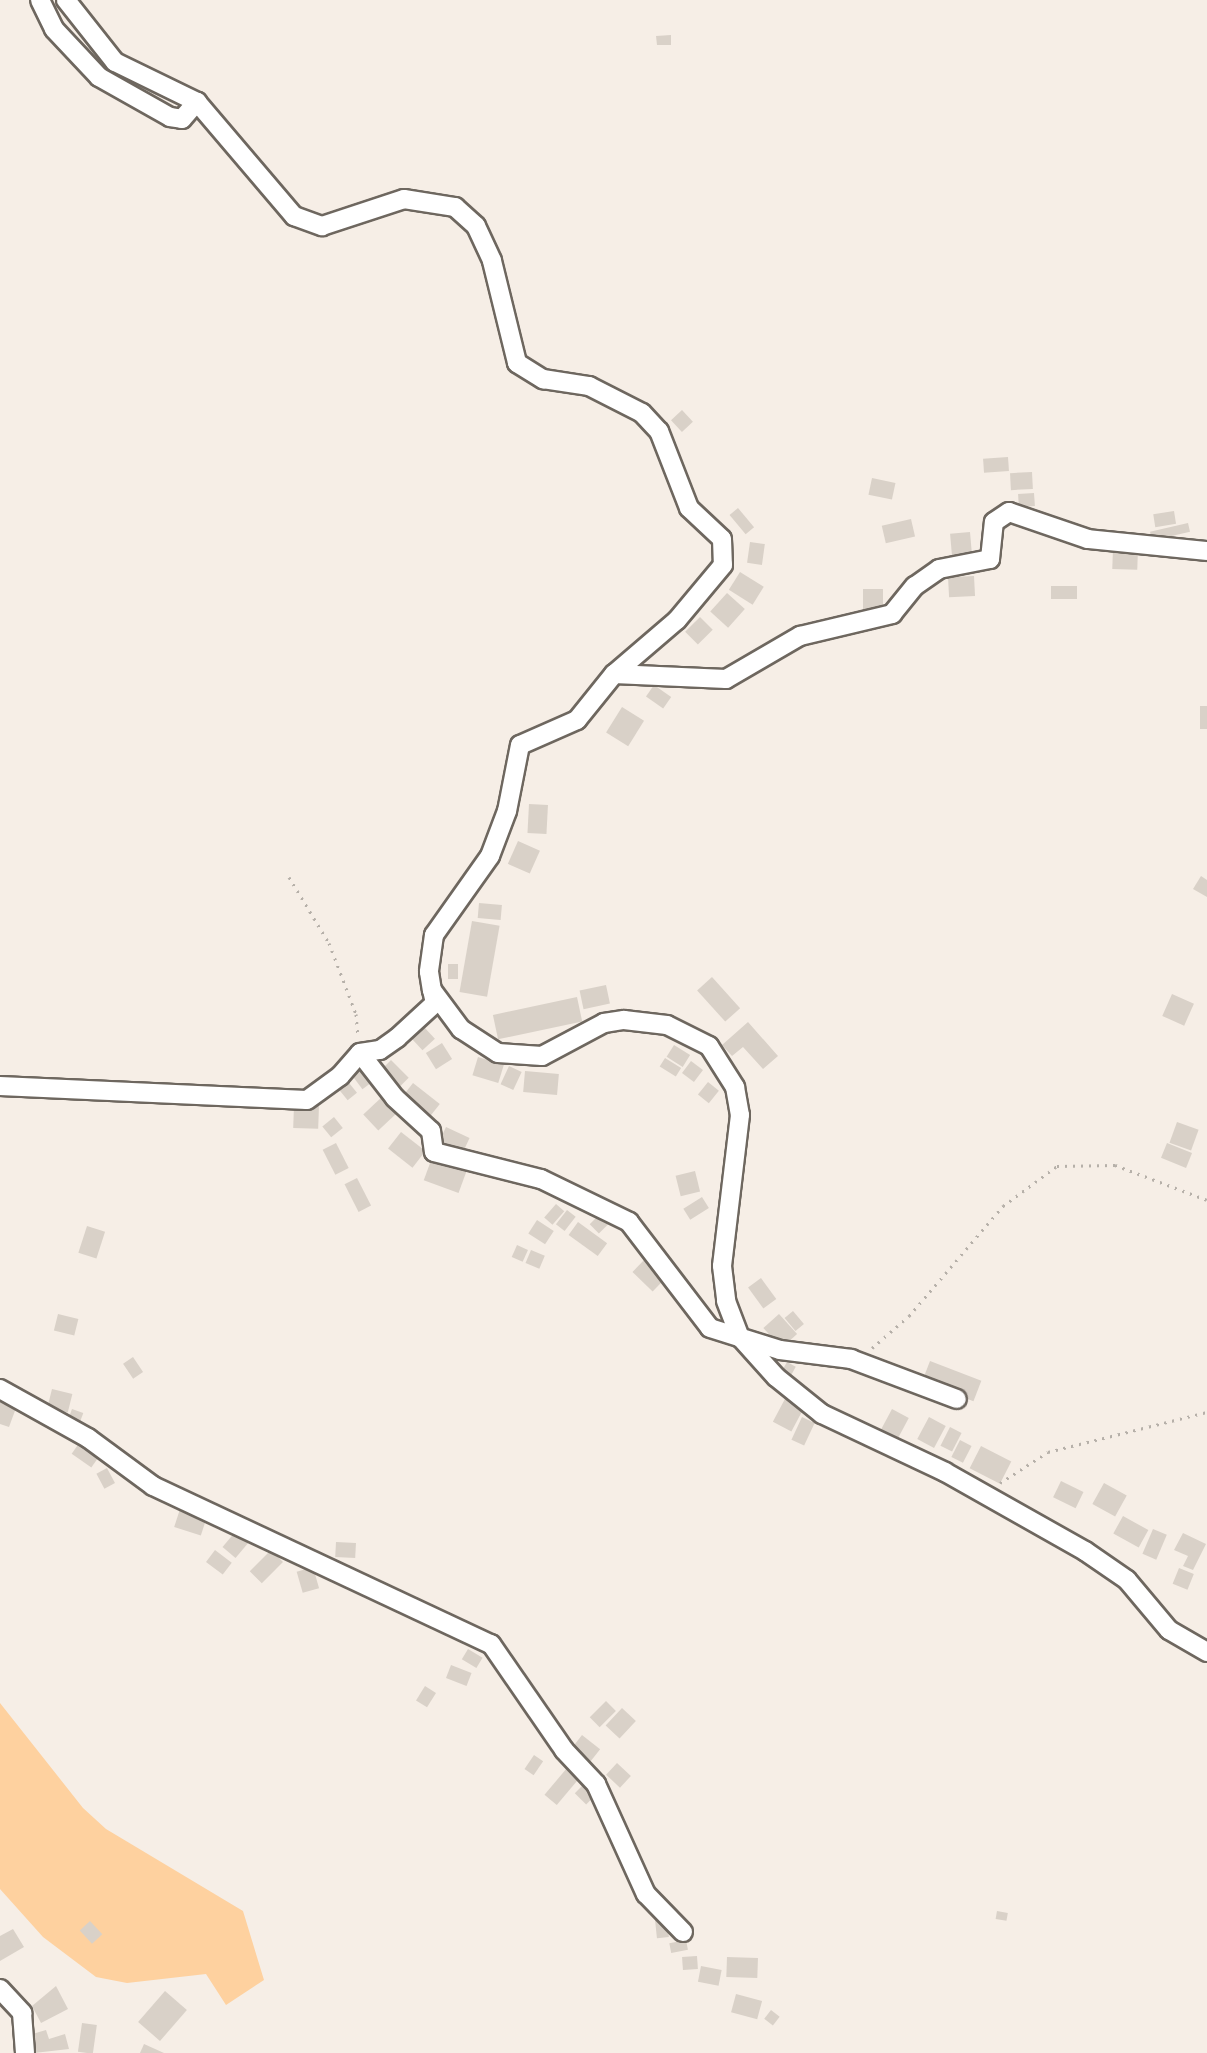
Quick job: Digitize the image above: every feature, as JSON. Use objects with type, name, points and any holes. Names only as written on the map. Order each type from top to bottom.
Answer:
[{"type":"street","points":[[40,0],[54,29],[99,77],[170,117],[182,119],[197,102]]},
{"type":"street","points":[[0,1086],[294,1102],[322,1092],[360,1053],[380,1050],[397,1038],[435,1003],[429,972],[434,935],[490,856],[507,811],[520,745],[577,720],[614,674],[699,596],[723,565],[726,552],[713,528],[689,508],[659,431],[642,413],[614,396],[589,386],[543,379],[517,363],[492,261],[476,226],[455,207],[404,199],[335,224],[310,224],[275,198],[197,102],[115,62],[66,0]]},
{"type":"street","points":[[614,674],[726,679],[800,636],[892,614],[915,586],[939,569],[990,559],[994,522],[1009,512],[1088,539],[1207,551]]},
{"type":"street","points":[[432,990],[461,1029],[498,1053],[542,1056],[604,1023],[624,1020],[667,1025],[709,1046],[735,1087],[740,1115],[722,1266],[726,1301],[740,1337],[776,1377],[822,1414],[983,1493],[1112,1569],[1169,1630],[1207,1652]]},
{"type":"street","points":[[360,1053],[395,1098],[431,1131],[434,1152],[541,1179],[622,1216],[710,1328],[780,1350],[851,1359],[957,1399]]},
{"type":"street","points":[[0,1389],[88,1438],[153,1486],[491,1644],[564,1750],[596,1784],[646,1894],[683,1932]]},
{"type":"street","points":[[0,1989],[22,2013],[25,2053]]},
{"type":"path","points":[[289,877],[329,943],[356,1014],[360,1053]]},
{"type":"path","points":[[851,1359],[880,1344],[954,1268],[1003,1206],[1057,1166],[1115,1165],[1207,1200]]},
{"type":"path","points":[[983,1493],[1048,1452],[1207,1413]]},
{"type":"shaded area","points":[[0,1703],[83,1808],[106,1829],[243,1911],[264,1980],[226,2005],[206,1974],[127,1983],[96,1977],[43,1937],[0,1889]]},
{"type":"building","points":[[671,35],[671,45],[657,45],[656,36]]},
{"type":"building","points":[[682,410],[693,422],[682,432],[671,420]]},
{"type":"building","points":[[1008,457],[1009,471],[984,473],[983,459]]},
{"type":"building","points":[[1032,472],[1033,489],[1011,490],[1010,473]]},
{"type":"building","points":[[872,478],[895,483],[892,500],[868,495]]},
{"type":"building","points":[[1034,493],[1035,506],[1019,507],[1018,494]]},
{"type":"building","points":[[738,508],[754,527],[746,534],[730,515]]},
{"type":"building","points":[[1174,511],[1176,524],[1155,527],[1153,514]]},
{"type":"building","points":[[911,519],[915,537],[886,543],[882,526]]},
{"type":"building","points":[[1188,523],[1190,532],[1152,541],[1150,532]]},
{"type":"building","points":[[970,532],[972,557],[952,559],[950,534]]},
{"type":"building","points":[[750,542],[765,544],[762,565],[747,563]]},
{"type":"building","points":[[1113,548],[1138,549],[1137,570],[1112,569]]},
{"type":"building","points":[[740,572],[764,587],[753,605],[729,590]]},
{"type":"building","points":[[974,576],[975,596],[949,597],[948,577]]},
{"type":"building","points":[[1051,586],[1077,586],[1077,599],[1051,599]]},
{"type":"building","points":[[863,589],[883,589],[883,613],[863,613]]},
{"type":"building","points":[[727,593],[745,609],[728,628],[710,612]]},
{"type":"building","points":[[700,617],[713,630],[698,645],[685,632]]},
{"type":"building","points":[[654,685],[671,697],[663,709],[646,696]]},
{"type":"building","points":[[1200,706],[1207,706],[1207,729],[1200,729]]},
{"type":"building","points":[[622,707],[644,721],[628,746],[606,732]]},
{"type":"building","points":[[529,804],[548,805],[546,834],[527,833]]},
{"type":"building","points":[[518,841],[540,851],[530,874],[508,864]]},
{"type":"building","points":[[1201,876],[1207,880],[1207,897],[1193,889]]},
{"type":"building","points":[[479,903],[502,905],[501,920],[478,918]]},
{"type":"building","points":[[472,921],[500,926],[487,997],[459,992]]},
{"type":"building","points":[[448,964],[458,964],[458,979],[448,979]]},
{"type":"building","points":[[712,977],[740,1008],[725,1022],[697,990]]},
{"type":"building","points":[[606,985],[610,1004],[584,1009],[580,991]]},
{"type":"building","points":[[1172,994],[1194,1004],[1184,1026],[1162,1016]]},
{"type":"building","points":[[577,997],[582,1021],[498,1039],[493,1015]]},
{"type":"building","points":[[748,1022],[778,1056],[763,1069],[743,1047],[732,1056],[722,1045]]},
{"type":"building","points":[[424,1027],[435,1039],[422,1050],[412,1039]]},
{"type":"building","points":[[442,1043],[452,1059],[436,1069],[426,1053]]},
{"type":"building","points":[[674,1045],[690,1055],[683,1067],[667,1057]]},
{"type":"building","points":[[478,1057],[504,1065],[498,1083],[472,1075]]},
{"type":"building","points":[[665,1058],[681,1068],[676,1077],[660,1066]]},
{"type":"building","points":[[391,1060],[409,1078],[396,1090],[378,1073]]},
{"type":"building","points":[[691,1061],[703,1070],[694,1082],[682,1073]]},
{"type":"building","points":[[361,1064],[374,1081],[362,1089],[350,1072]]},
{"type":"building","points":[[509,1066],[522,1072],[513,1090],[501,1084]]},
{"type":"building","points":[[525,1071],[559,1074],[557,1095],[523,1092]]},
{"type":"building","points":[[345,1078],[357,1093],[348,1100],[336,1086]]},
{"type":"building","points":[[708,1082],[719,1091],[709,1103],[698,1094]]},
{"type":"building","points":[[413,1083],[440,1104],[429,1118],[402,1097]]},
{"type":"building","points":[[383,1096],[398,1112],[378,1131],[363,1114]]},
{"type":"building","points":[[294,1105],[319,1106],[318,1129],[293,1128]]},
{"type":"building","points":[[334,1117],[343,1128],[331,1137],[322,1126]]},
{"type":"building","points":[[1177,1122],[1199,1130],[1191,1151],[1169,1143]]},
{"type":"building","points":[[446,1127],[470,1138],[462,1155],[438,1144]]},
{"type":"building","points":[[401,1132],[425,1151],[412,1168],[388,1149]]},
{"type":"building","points":[[336,1143],[349,1168],[335,1175],[323,1150]]},
{"type":"building","points":[[1167,1143],[1192,1153],[1186,1168],[1161,1158]]},
{"type":"building","points":[[433,1155],[468,1168],[459,1193],[424,1180]]},
{"type":"building","points":[[695,1171],[700,1191],[681,1196],[676,1176]]},
{"type":"building","points":[[357,1178],[371,1206],[359,1212],[345,1184]]},
{"type":"building","points":[[702,1197],[709,1208],[690,1220],[683,1209]]},
{"type":"building","points":[[556,1204],[564,1211],[552,1225],[544,1218]]},
{"type":"building","points":[[567,1210],[576,1217],[565,1231],[556,1224]]},
{"type":"building","points":[[601,1213],[610,1222],[599,1234],[590,1224]]},
{"type":"building","points":[[537,1220],[554,1231],[545,1244],[528,1233]]},
{"type":"building","points":[[578,1222],[607,1243],[598,1256],[569,1235]]},
{"type":"building","points":[[87,1226],[105,1232],[96,1259],[78,1253]]},
{"type":"building","points":[[517,1245],[528,1250],[523,1262],[512,1257]]},
{"type":"building","points":[[531,1250],[545,1256],[539,1269],[526,1263]]},
{"type":"building","points":[[645,1259],[665,1278],[653,1291],[632,1272]]},
{"type":"building","points":[[761,1278],[776,1299],[763,1308],[748,1287]]},
{"type":"building","points":[[793,1311],[804,1324],[796,1331],[785,1318]]},
{"type":"building","points":[[58,1314],[78,1319],[74,1336],[54,1330]]},
{"type":"building","points":[[779,1314],[797,1334],[781,1348],[763,1328]]},
{"type":"building","points":[[133,1357],[143,1372],[133,1379],[123,1364]]},
{"type":"building","points":[[930,1361],[981,1381],[973,1401],[922,1382]]},
{"type":"building","points":[[787,1362],[796,1367],[791,1375],[783,1370]]},
{"type":"building","points":[[52,1389],[72,1394],[68,1413],[47,1407]]},
{"type":"building","points":[[786,1397],[805,1407],[791,1432],[773,1422]]},
{"type":"building","points":[[0,1401],[16,1408],[9,1427],[0,1424]]},
{"type":"building","points":[[72,1409],[83,1413],[79,1425],[68,1421]]},
{"type":"building","points":[[892,1409],[909,1418],[898,1438],[881,1429]]},
{"type":"building","points":[[802,1417],[815,1423],[804,1446],[791,1440]]},
{"type":"building","points":[[929,1417],[946,1426],[934,1448],[917,1439]]},
{"type":"building","points":[[950,1427],[962,1433],[952,1452],[940,1446]]},
{"type":"building","points":[[82,1439],[102,1453],[91,1468],[72,1454]]},
{"type":"building","points":[[960,1440],[972,1446],[963,1463],[951,1457]]},
{"type":"building","points":[[981,1446],[1011,1461],[1000,1484],[970,1468]]},
{"type":"building","points":[[107,1468],[115,1483],[104,1489],[96,1474]]},
{"type":"building","points":[[1061,1481],[1083,1492],[1076,1508],[1053,1497]]},
{"type":"building","points":[[1104,1483],[1127,1496],[1115,1517],[1092,1504]]},
{"type":"building","points":[[181,1506],[208,1515],[201,1536],[174,1527]]},
{"type":"building","points":[[1123,1516],[1148,1530],[1139,1548],[1113,1533]]},
{"type":"building","points":[[1153,1529],[1167,1535],[1156,1560],[1142,1554]]},
{"type":"building","points":[[236,1531],[249,1542],[236,1558],[223,1547]]},
{"type":"building","points":[[1183,1533],[1206,1544],[1193,1570],[1183,1566],[1188,1556],[1174,1550]]},
{"type":"building","points":[[336,1542],[356,1543],[355,1558],[335,1557]]},
{"type":"building","points":[[215,1550],[232,1563],[223,1575],[206,1562]]},
{"type":"building","points":[[271,1550],[283,1562],[262,1583],[250,1571]]},
{"type":"building","points":[[313,1567],[319,1588],[303,1593],[297,1572]]},
{"type":"building","points":[[1179,1568],[1194,1574],[1187,1590],[1173,1584]]},
{"type":"building","points":[[468,1649],[483,1658],[476,1668],[462,1659]]},
{"type":"building","points":[[451,1665],[472,1673],[467,1686],[446,1678]]},
{"type":"building","points":[[425,1686],[436,1693],[427,1707],[416,1700]]},
{"type":"building","points":[[606,1701],[616,1711],[600,1727],[590,1717]]},
{"type":"building","points":[[622,1708],[636,1721],[620,1739],[606,1726]]},
{"type":"building","points":[[582,1735],[600,1749],[589,1763],[571,1749]]},
{"type":"building","points":[[534,1755],[543,1761],[534,1775],[524,1769]]},
{"type":"building","points":[[617,1763],[631,1776],[620,1788],[606,1775]]},
{"type":"building","points":[[567,1768],[579,1778],[557,1805],[545,1795]]},
{"type":"building","points":[[584,1784],[595,1795],[586,1805],[575,1793]]},
{"type":"building","points":[[997,1911],[1008,1913],[1006,1921],[996,1919]]},
{"type":"building","points":[[667,1919],[669,1937],[657,1938],[655,1920]]},
{"type":"building","points":[[90,1921],[102,1934],[92,1944],[80,1931]]},
{"type":"building","points":[[13,1929],[24,1947],[0,1961],[0,1936]]},
{"type":"building","points":[[686,1940],[688,1950],[671,1953],[669,1943]]},
{"type":"building","points":[[697,1956],[698,1969],[683,1970],[682,1957]]},
{"type":"building","points":[[727,1957],[758,1958],[757,1978],[726,1977]]},
{"type":"building","points":[[701,1966],[722,1970],[719,1986],[698,1982]]},
{"type":"building","points":[[56,1986],[68,2009],[41,2023],[32,2006]]},
{"type":"building","points":[[165,1991],[187,2010],[160,2041],[138,2022]]},
{"type":"building","points":[[736,1994],[762,2001],[757,2019],[731,2012]]},
{"type":"building","points":[[771,2010],[780,2017],[773,2025],[764,2019]]},
{"type":"building","points":[[82,2023],[97,2025],[93,2053],[78,2052]]},
{"type":"building","points":[[46,2030],[49,2039],[65,2034],[69,2049],[34,2053],[29,2035]]},
{"type":"building","points":[[144,2044],[164,2053],[140,2053]]}]
